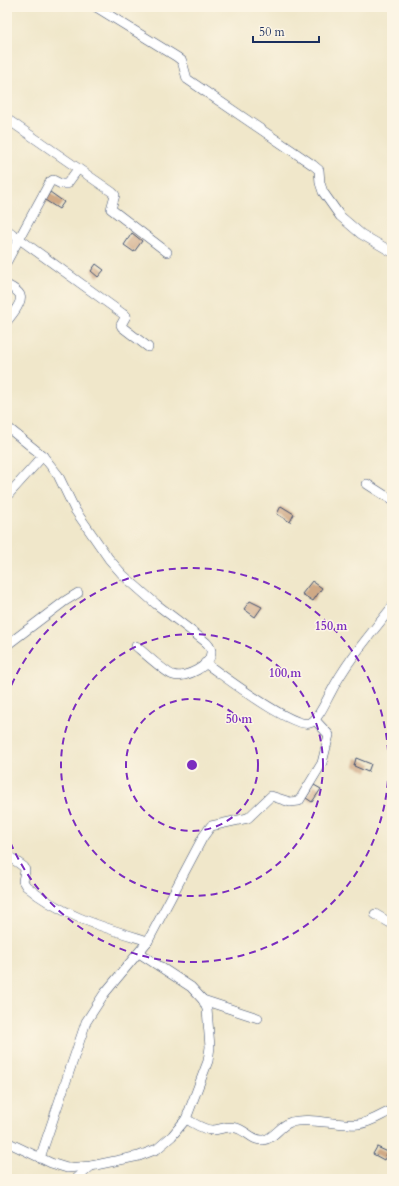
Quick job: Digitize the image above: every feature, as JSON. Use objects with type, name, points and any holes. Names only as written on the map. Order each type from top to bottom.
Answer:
[{"type":"street","points":[[96,7],[177,57],[182,61],[187,79],[313,165],[319,170],[320,183],[323,192],[340,216],[361,234],[392,252]]},
{"type":"street","points":[[7,119],[115,195],[110,209],[167,252]]},
{"type":"street","points":[[7,261],[18,238],[50,182],[53,180],[61,184],[67,184],[78,169]]},
{"type":"street","points":[[7,230],[126,316],[121,325],[122,327],[148,346]]},
{"type":"street","points":[[7,285],[20,294],[21,299],[20,303],[7,321]]},
{"type":"street","points":[[7,427],[43,456],[58,475],[75,510],[109,559],[123,575],[156,604],[209,646],[211,650],[205,663],[192,673],[183,676],[172,675],[136,646]]},
{"type":"street","points":[[7,496],[43,456]]},
{"type":"street","points":[[367,484],[392,500]]},
{"type":"street","points":[[7,645],[65,601],[78,593]]},
{"type":"street","points":[[205,663],[291,720],[309,724],[315,720],[336,682],[392,607]]},
{"type":"street","points":[[40,1158],[86,1022],[104,994],[139,954],[148,941],[203,837],[211,826],[248,818],[271,796],[290,802],[299,800],[322,762],[329,735],[315,720]]},
{"type":"street","points":[[7,855],[24,868],[23,881],[26,886],[63,910],[102,927],[148,941]]},
{"type":"street","points":[[375,914],[392,924]]},
{"type":"street","points":[[7,1142],[51,1163],[67,1168],[91,1166],[139,1156],[157,1149],[172,1136],[186,1119],[208,1061],[210,1031],[207,1009],[203,1000],[191,987],[139,954]]},
{"type":"street","points":[[203,1000],[258,1018]]},
{"type":"street","points":[[186,1119],[202,1128],[211,1130],[227,1126],[235,1127],[243,1130],[254,1139],[264,1140],[272,1136],[285,1124],[293,1122],[302,1120],[346,1125],[359,1124],[369,1122],[392,1110]]},
{"type":"street","points":[[76,1179],[91,1166]]},
{"type":"building","points":[[50,192],[64,202],[59,209],[45,200]]},
{"type":"building","points":[[132,233],[142,241],[134,252],[124,245]]},
{"type":"building","points":[[96,264],[104,270],[98,277],[91,271]]},
{"type":"building","points":[[281,506],[294,514],[290,522],[277,514]]},
{"type":"building","points":[[312,581],[322,588],[313,601],[302,594]]},
{"type":"building","points":[[250,601],[262,607],[255,617],[244,609]]},
{"type":"building","points":[[356,758],[371,764],[368,772],[354,766]]},
{"type":"building","points":[[314,785],[321,789],[312,802],[306,798]]},
{"type":"building","points":[[377,1147],[388,1152],[384,1160],[373,1154]]}]
